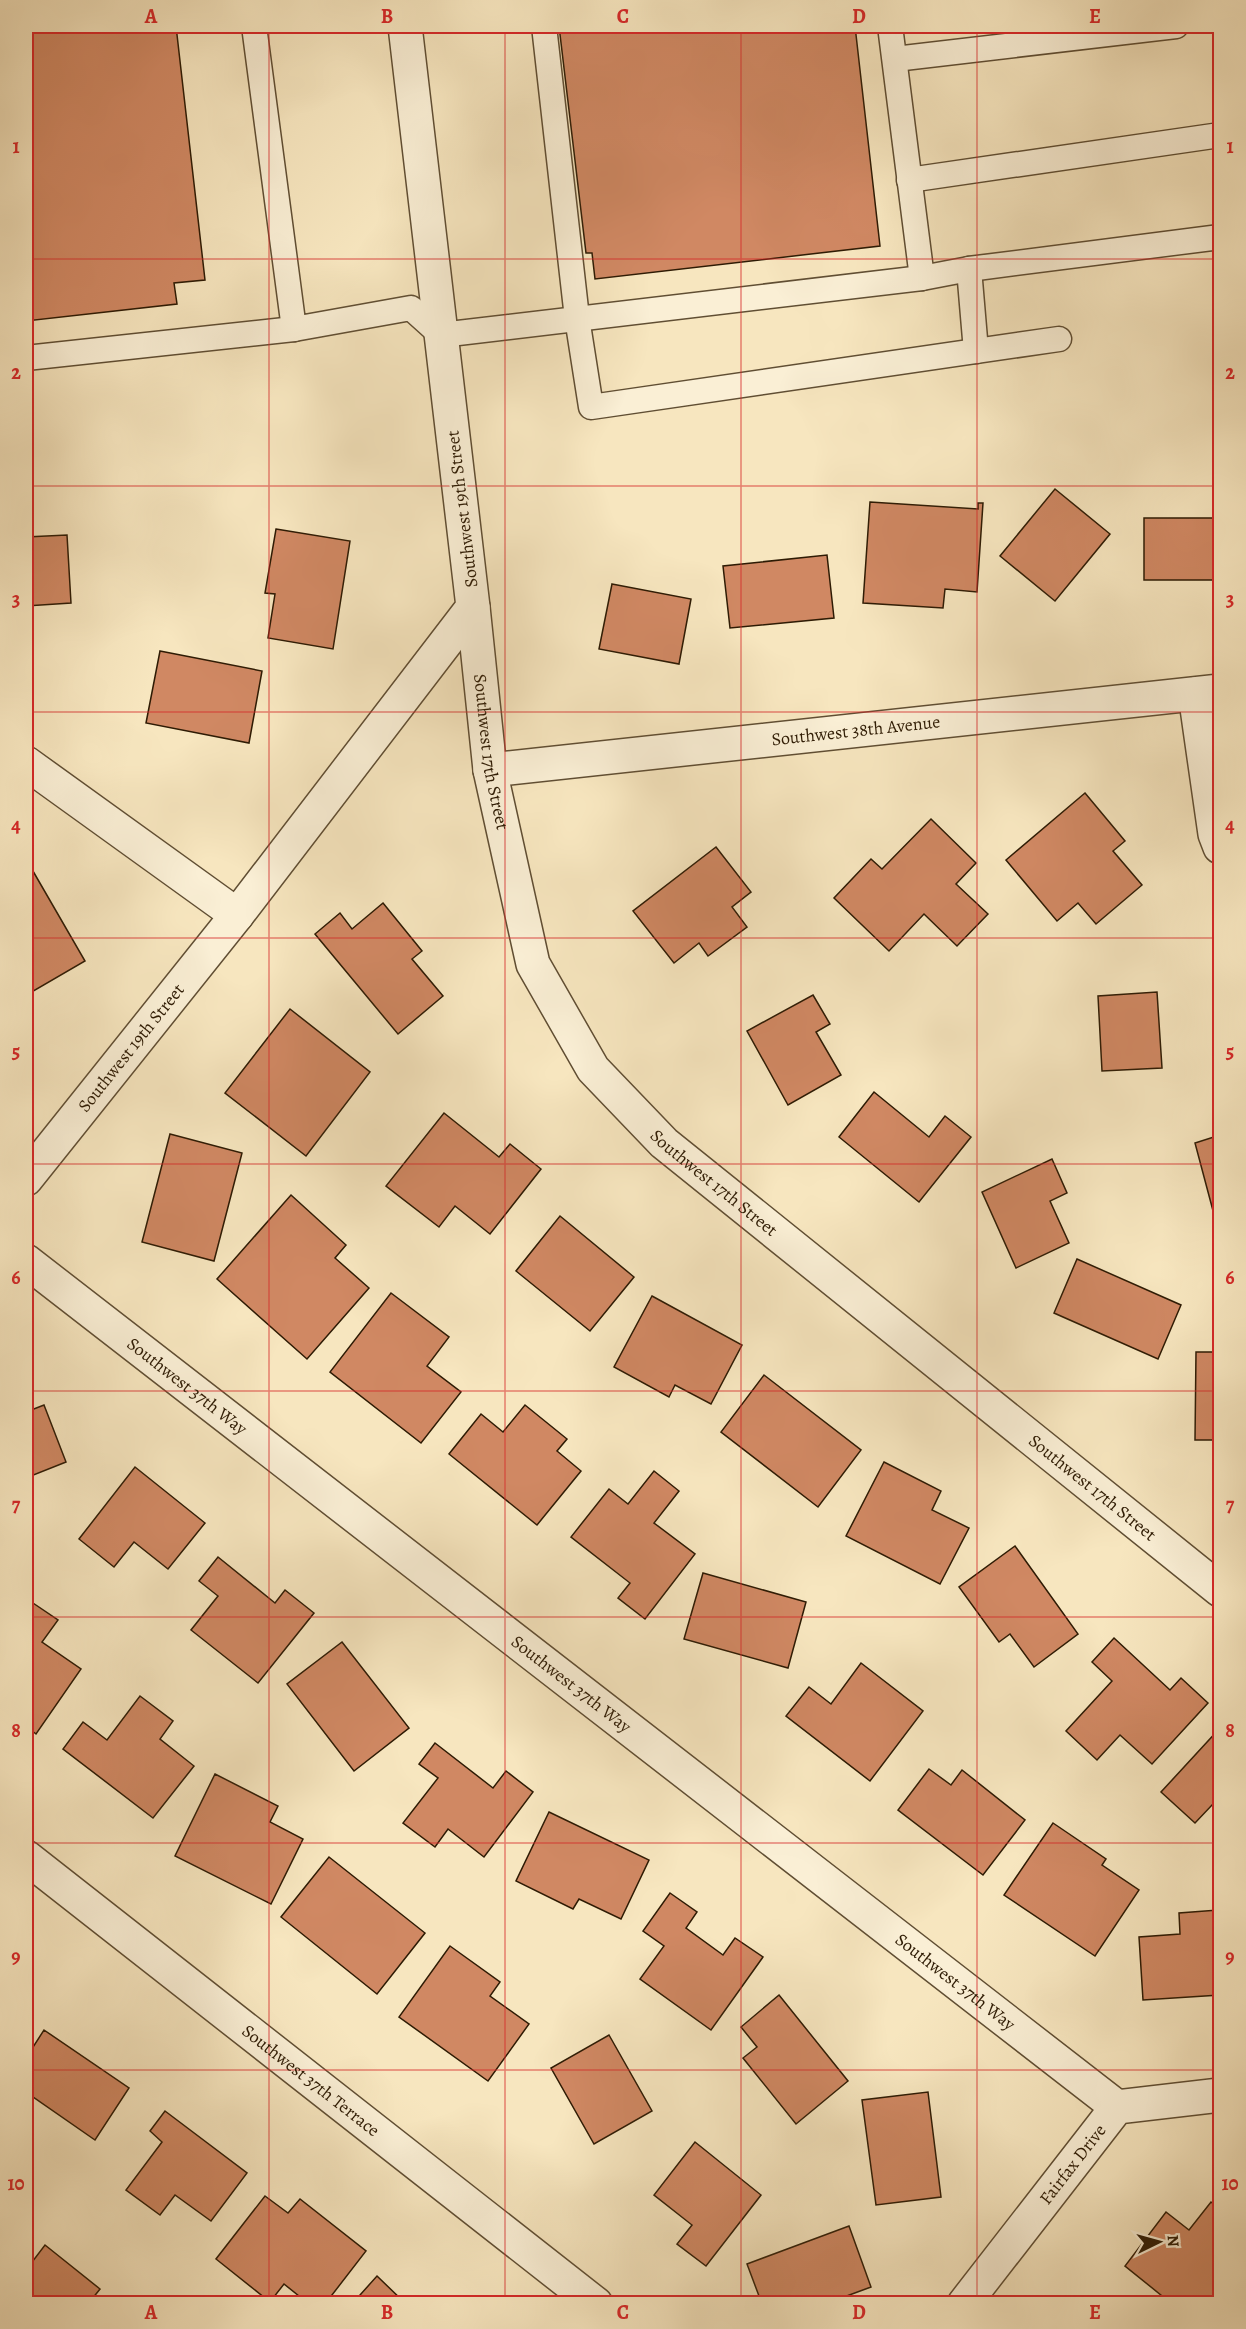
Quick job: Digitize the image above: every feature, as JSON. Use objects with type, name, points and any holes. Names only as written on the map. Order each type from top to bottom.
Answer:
[{"type":"street","name":"Southwest 19th Street","points":[[26,1179],[237,915],[473,607],[405,26]]},
{"type":"street","name":"Southwest 17th Street","points":[[473,607],[490,770],[533,964],[593,1069],[664,1143],[1221,1590]]},
{"type":"street","name":"Southwest 38th Avenue","points":[[490,770],[1208,693]]},
{"type":"street","points":[[1208,693],[1215,834],[1221,848]]},
{"type":"street","points":[[26,763],[237,915]]},
{"type":"street","name":"Southwest 37th Way","points":[[26,1261],[1117,2107]]},
{"type":"street","name":"Southwest 37th Terrace","points":[[26,1857],[596,2304]]},
{"type":"street","name":"Fairfax Drive","points":[[964,2304],[1117,2107],[1221,2095]]},
{"type":"lane","points":[[254,26],[294,329]]},
{"type":"lane","points":[[544,26],[577,318],[591,407],[1059,339]]},
{"type":"lane","points":[[890,26],[922,278]]},
{"type":"lane","points":[[895,59],[1176,26]]},
{"type":"lane","points":[[909,180],[1221,135]]},
{"type":"lane","points":[[26,358],[294,329],[411,308],[441,335],[922,278],[969,268],[1221,237]]},
{"type":"lane","points":[[969,268],[976,351]]},
{"type":"building","points":[[26,26],[176,26],[205,280],[174,283],[177,304],[26,321]]},
{"type":"building","points":[[559,26],[855,26],[880,246],[595,279],[592,253],[586,253]]},
{"type":"building","points":[[1055,489],[1110,534],[1055,601],[1000,556]]},
{"type":"building","points":[[870,502],[978,509],[978,503],[983,503],[977,592],[945,589],[943,608],[863,603]]},
{"type":"building","points":[[1144,518],[1220,518],[1220,580],[1144,580]]},
{"type":"building","points":[[276,529],[350,541],[333,649],[268,638],[275,594],[265,593]]},
{"type":"building","points":[[67,535],[71,603],[26,606],[26,537]]},
{"type":"building","points":[[827,555],[834,618],[730,628],[723,566]]},
{"type":"building","points":[[612,584],[691,599],[679,664],[599,649]]},
{"type":"building","points":[[160,651],[262,671],[249,743],[146,723]]},
{"type":"building","points":[[1085,793],[1125,841],[1113,851],[1142,885],[1096,924],[1078,903],[1057,921],[1006,860]]},
{"type":"building","points":[[931,819],[976,863],[956,884],[988,914],[957,946],[924,914],[889,951],[834,898],[871,859],[882,869]]},
{"type":"building","points":[[716,847],[751,892],[732,907],[747,927],[708,956],[699,943],[674,963],[633,911]]},
{"type":"building","points":[[26,859],[85,961],[30,993],[26,985]]},
{"type":"building","points":[[383,903],[422,951],[412,959],[443,996],[398,1034],[315,934],[340,913],[352,929]]},
{"type":"building","points":[[1157,992],[1162,1068],[1102,1071],[1098,996]]},
{"type":"building","points":[[813,995],[830,1024],[816,1032],[841,1075],[788,1105],[747,1031]]},
{"type":"building","points":[[290,1009],[370,1072],[306,1156],[225,1093]]},
{"type":"building","points":[[874,1092],[929,1137],[945,1116],[971,1137],[919,1202],[839,1137]]},
{"type":"building","points":[[444,1113],[499,1157],[510,1144],[541,1169],[490,1234],[455,1206],[439,1227],[386,1186]]},
{"type":"building","points":[[170,1134],[242,1153],[214,1261],[142,1242]]},
{"type":"building","points":[[1220,1135],[1220,1221],[1216,1222],[1195,1143]]},
{"type":"building","points":[[1052,1159],[1067,1193],[1050,1201],[1069,1243],[1016,1268],[982,1192]]},
{"type":"building","points":[[291,1195],[346,1245],[335,1258],[369,1288],[307,1359],[217,1279]]},
{"type":"building","points":[[560,1216],[634,1277],[590,1331],[516,1271]]},
{"type":"building","points":[[1077,1259],[1181,1305],[1158,1359],[1054,1313]]},
{"type":"building","points":[[391,1293],[449,1337],[427,1366],[461,1392],[421,1443],[330,1372]]},
{"type":"building","points":[[652,1296],[742,1345],[711,1404],[675,1385],[669,1397],[614,1367]]},
{"type":"building","points":[[1196,1352],[1220,1352],[1220,1440],[1195,1440]]},
{"type":"building","points":[[764,1375],[861,1450],[818,1507],[721,1432]]},
{"type":"building","points":[[44,1405],[66,1462],[26,1478],[26,1412]]},
{"type":"building","points":[[525,1405],[567,1439],[557,1451],[581,1471],[537,1525],[449,1454],[481,1414],[503,1432]]},
{"type":"building","points":[[884,1462],[941,1491],[932,1510],[969,1528],[940,1584],[846,1536]]},
{"type":"building","points":[[135,1467],[205,1523],[168,1569],[134,1542],[114,1567],[79,1539]]},
{"type":"building","points":[[654,1471],[679,1491],[654,1523],[695,1554],[645,1619],[618,1598],[630,1583],[571,1537],[609,1489],[628,1504]]},
{"type":"building","points":[[1015,1546],[1078,1634],[1034,1667],[1010,1634],[999,1642],[959,1587]]},
{"type":"building","points":[[218,1557],[275,1603],[285,1590],[314,1613],[258,1683],[191,1630],[218,1596],[199,1581]]},
{"type":"building","points":[[703,1573],[806,1602],[788,1668],[684,1639]]},
{"type":"building","points":[[27,1599],[58,1620],[42,1642],[81,1669],[36,1734],[26,1726]]},
{"type":"building","points":[[1114,1638],[1170,1690],[1181,1678],[1208,1703],[1152,1764],[1120,1735],[1097,1760],[1066,1731],[1112,1681],[1092,1662]]},
{"type":"building","points":[[342,1642],[409,1728],[354,1771],[287,1684]]},
{"type":"building","points":[[861,1663],[923,1711],[870,1781],[786,1716],[809,1687],[831,1704]]},
{"type":"building","points":[[140,1696],[173,1721],[160,1739],[194,1766],[153,1818],[63,1749],[83,1722],[107,1740]]},
{"type":"building","points":[[1220,1728],[1220,1813],[1212,1805],[1195,1823],[1161,1792]]},
{"type":"building","points":[[435,1743],[493,1788],[506,1771],[533,1792],[484,1857],[448,1829],[435,1847],[403,1823],[438,1778],[419,1764]]},
{"type":"building","points":[[929,1769],[951,1785],[962,1770],[1025,1820],[983,1875],[898,1810]]},
{"type":"building","points":[[215,1774],[278,1806],[270,1822],[303,1839],[271,1904],[175,1856]]},
{"type":"building","points":[[549,1812],[649,1860],[621,1919],[579,1899],[573,1909],[516,1881]]},
{"type":"building","points":[[1053,1823],[1106,1859],[1102,1865],[1139,1890],[1095,1956],[1004,1895]]},
{"type":"building","points":[[329,1857],[425,1933],[377,1994],[281,1917]]},
{"type":"building","points":[[670,1893],[697,1912],[686,1928],[723,1955],[735,1938],[763,1957],[711,2030],[640,1979],[664,1946],[643,1931]]},
{"type":"building","points":[[1218,1910],[1220,1995],[1143,2000],[1139,1937],[1180,1934],[1179,1913]]},
{"type":"building","points":[[450,1946],[500,1982],[490,1996],[529,2024],[488,2081],[399,2017]]},
{"type":"building","points":[[779,1995],[848,2081],[796,2124],[743,2058],[757,2047],[741,2027]]},
{"type":"building","points":[[44,2030],[129,2088],[95,2140],[26,2092],[26,2058]]},
{"type":"building","points":[[609,2035],[652,2111],[594,2144],[551,2068]]},
{"type":"building","points":[[928,2092],[941,2197],[876,2205],[862,2100]]},
{"type":"building","points":[[165,2111],[247,2173],[211,2221],[175,2195],[160,2215],[126,2190],[162,2142],[150,2131]]},
{"type":"building","points":[[695,2142],[761,2195],[706,2266],[677,2244],[692,2225],[654,2195]]},
{"type":"building","points":[[265,2196],[288,2213],[300,2199],[366,2251],[325,2304],[309,2304],[284,2284],[270,2302],[216,2259]]},
{"type":"building","points":[[1211,2202],[1220,2209],[1220,2297],[1216,2304],[1172,2304],[1125,2266],[1166,2212],[1189,2230]]},
{"type":"building","points":[[849,2226],[871,2287],[825,2304],[762,2304],[747,2264]]},
{"type":"building","points":[[45,2245],[100,2289],[88,2304],[26,2304],[26,2270]]},
{"type":"building","points":[[377,2276],[406,2304],[352,2304]]},
{"type":"building","points":[[1126,2298],[1126,2304],[1093,2304],[1093,2300]]}]
